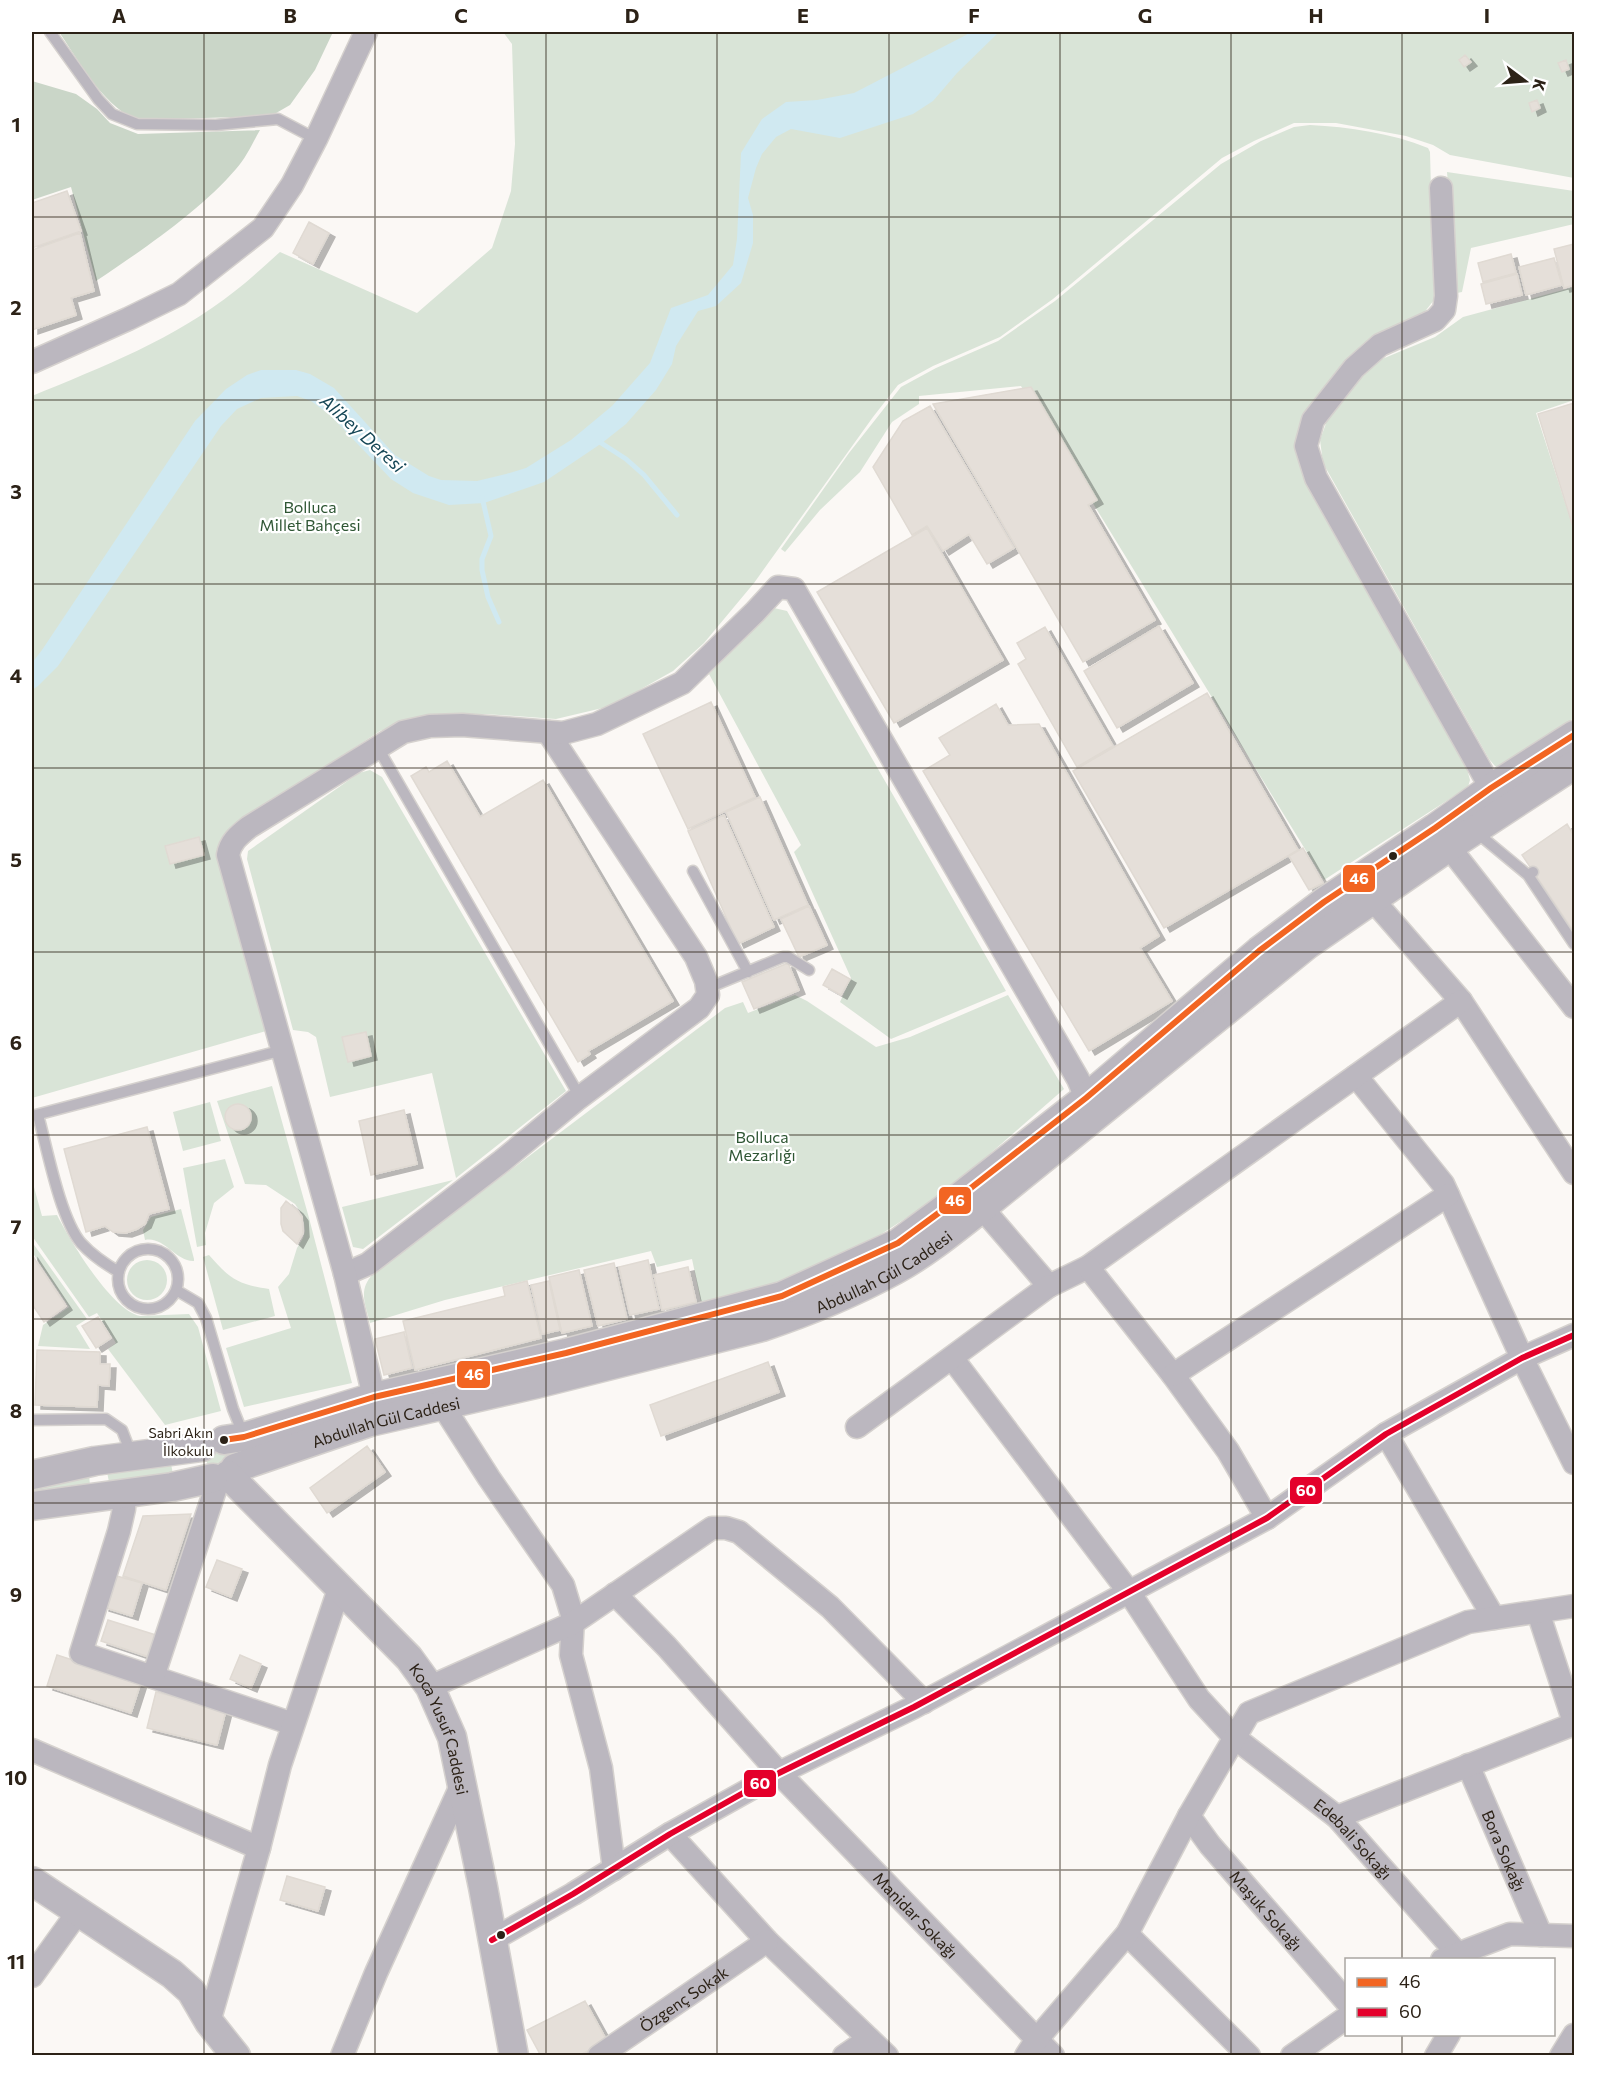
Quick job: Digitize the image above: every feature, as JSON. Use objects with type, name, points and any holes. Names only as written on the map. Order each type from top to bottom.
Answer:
[{"type":"street","points":[[32,362],[128,320],[178,294],[263,228],[292,184],[316,139],[366,32]]},
{"type":"street","points":[[1442,188],[1446,296],[1444,310],[1436,320],[1380,345],[1354,368],[1313,420],[1306,446],[1316,478],[1491,788]]},
{"type":"street","points":[[374,1397],[345,1274],[228,855],[230,846],[249,827],[403,732],[430,726],[462,725],[563,733],[597,724],[682,683],[778,587],[794,589],[1078,1079],[1086,1098]]},
{"type":"street","points":[[345,1274],[368,1264],[502,1161],[580,1097],[699,1008],[708,995],[708,988],[696,957],[548,732]]},
{"type":"street","name":"Abdullah Gül Caddesi","points":[[32,1506],[172,1487],[224,1475],[370,1422],[694,1346],[762,1327],[798,1315],[895,1270],[937,1243],[1290,959],[1373,900],[1442,838],[1491,788],[1575,735]]},
{"type":"street","name":"Abdullah Gül Caddesi","points":[[32,1475],[95,1461],[223,1441],[374,1397],[566,1353],[782,1296],[898,1243],[1086,1098],[1259,951],[1324,902],[1442,838],[1474,830],[1572,770]]},
{"type":"street","points":[[1442,838],[1575,1007]]},
{"type":"street","points":[[1373,900],[1461,1001],[1575,1173]]},
{"type":"street","points":[[857,1427],[1049,1286],[1088,1267],[1461,1001]]},
{"type":"street","points":[[1356,1076],[1443,1184],[1522,1358],[1575,1463]]},
{"type":"street","points":[[1173,1375],[1448,1196]]},
{"type":"street","points":[[982,1208],[1049,1286]]},
{"type":"street","points":[[1088,1267],[1173,1375],[1228,1451],[1267,1518]]},
{"type":"street","points":[[492,1940],[670,1834],[779,1773],[924,1702],[1267,1518],[1386,1434],[1522,1358],[1575,1335]]},
{"type":"street","name":"Edebali Sokağı","points":[[952,1358],[1129,1592],[1199,1699],[1235,1738],[1337,1817],[1450,1956]]},
{"type":"street","points":[[443,1406],[489,1478],[563,1585],[573,1618],[571,1655],[601,1768],[614,1869]]},
{"type":"street","points":[[1386,1434],[1494,1618]]},
{"type":"street","name":"Koca Yusuf Caddesi","points":[[223,1441],[199,1451],[198,1462],[203,1473],[224,1475],[409,1658],[430,1687],[452,1737],[483,1887],[513,2055]]},
{"type":"street","points":[[153,1677],[224,1475]]},
{"type":"street","points":[[125,1493],[119,1531],[81,1653],[293,1724]]},
{"type":"street","points":[[430,1687],[573,1623],[712,1528],[726,1528],[739,1532],[830,1607],[924,1702]]},
{"type":"street","points":[[209,2022],[293,1724],[339,1589]]},
{"type":"street","name":"Manidar Sokağı","points":[[615,1594],[667,1647],[779,1773],[1032,2047],[1053,2055]]},
{"type":"street","points":[[1032,2047],[1127,1934],[1189,1816],[1249,1713],[1468,1622],[1575,1606]]},
{"type":"street","points":[[1337,1817],[1575,1723],[1538,1612]]},
{"type":"street","points":[[32,1750],[259,1848]]},
{"type":"street","name":"Bora Sokağı","points":[[1468,1765],[1541,1935]]},
{"type":"street","points":[[342,2055],[376,1973],[461,1786]]},
{"type":"street","name":"Maşuk Sokağı","points":[[1189,1816],[1210,1845],[1345,1999]]},
{"type":"street","points":[[670,1834],[767,1941],[887,2055]]},
{"type":"street","points":[[32,1881],[172,1974],[191,1990],[209,2022],[236,2055]]},
{"type":"street","points":[[32,1976],[78,1912]]},
{"type":"street","points":[[1127,1934],[1249,2055]]},
{"type":"street","points":[[1496,1958],[1510,1934]]},
{"type":"street","points":[[1450,1956],[1510,1934],[1575,1936]]},
{"type":"street","name":"Özgenç Sokak","points":[[599,2055],[767,1941]]},
{"type":"street","points":[[1292,2055],[1345,2019]]},
{"type":"street","points":[[1561,2055],[1575,2035]]},
{"type":"street","points":[[1436,2055],[1448,2036]]},
{"type":"street","points":[[844,2055],[868,2039]]},
{"type":"lane","points":[[50,32],[98,99],[112,114],[137,124],[216,125],[278,120],[316,139]]},
{"type":"lane","points":[[378,748],[580,1097]]},
{"type":"lane","points":[[1474,830],[1531,873],[1575,944]]},
{"type":"lane","points":[[693,871],[748,972]]},
{"type":"lane","points":[[708,988],[783,957],[788,957],[809,970]]},
{"type":"lane","points":[[119,1272],[89,1251],[80,1242],[73,1229],[59,1194],[35,1115],[283,1050]]},
{"type":"lane","points":[[144,1248],[154,1249],[163,1252],[177,1266],[179,1276],[176,1290],[166,1304],[157,1308],[137,1308],[122,1295],[118,1286],[119,1272],[126,1258],[134,1252],[144,1248]]},
{"type":"lane","points":[[176,1290],[198,1303],[206,1318],[233,1409],[223,1441]]},
{"type":"lane","points":[[32,1419],[106,1419],[122,1430],[132,1456]]},
{"type":"green space","points":[[59,32],[333,32],[315,70],[290,105],[271,116],[135,120],[111,103],[101,92]]},
{"type":"green space","name":"Bolluca Millet Bahçesi","points":[[503,32],[1574,32],[1574,178],[1450,155],[1433,145],[1406,136],[1336,123],[1294,123],[1222,158],[1053,299],[1000,337],[933,366],[898,385],[754,583],[704,643],[673,671],[611,706],[556,719],[446,714],[407,721],[380,731],[227,831],[221,847],[266,1031],[32,1098],[32,396],[137,351],[188,324],[241,286],[280,252],[417,313],[492,248],[511,191],[515,144],[512,44]]},
{"type":"green space","points":[[32,81],[76,94],[97,109],[110,123],[138,134],[260,130],[240,165],[205,200],[151,243],[96,281],[71,187],[32,200]]},
{"type":"green space","points":[[1310,125],[1355,129],[1385,135],[1428,148],[1430,152],[1434,300],[1423,314],[1299,432],[1295,447],[1316,502],[1467,769],[1470,780],[1468,787],[1324,880],[1021,386],[919,396],[919,404],[892,422],[860,472],[820,510],[785,552],[781,549],[849,453],[901,387],[936,368],[998,341],[1055,301],[1221,164],[1261,141],[1294,127]]},
{"type":"green space","points":[[1447,172],[1574,191],[1574,224],[1471,248],[1462,292],[1457,293]]},
{"type":"green space","points":[[1574,287],[1574,400],[1536,413],[1574,530],[1574,718],[1501,767],[1495,766],[1489,759],[1323,463],[1320,440],[1329,415],[1358,377],[1382,359],[1435,337],[1463,317]]},
{"type":"green space","points":[[774,608],[787,611],[1006,991],[891,1039],[840,1002],[851,978],[794,852],[801,845],[709,674]]},
{"type":"green space","points":[[370,770],[382,777],[566,1091],[456,1178],[432,1073],[330,1097],[316,1037],[308,1032],[293,1030],[247,859],[248,851],[359,773]]},
{"type":"green space","name":"Bolluca Mezarlığı","points":[[795,995],[876,1047],[910,1037],[1008,995],[1064,1089],[945,1193],[872,1240],[797,1277],[701,1302],[692,1259],[657,1267],[651,1251],[445,1300],[370,1323],[364,1291],[373,1274],[725,1008],[743,1002],[748,1013]]},
{"type":"green space","points":[[272,1086],[352,1383],[244,1407],[226,1348],[291,1328],[278,1287],[289,1274],[305,1231],[303,1216],[295,1204],[266,1185],[245,1184],[217,1101]]},
{"type":"green space","points":[[210,1102],[221,1141],[183,1151],[173,1112]]},
{"type":"green space","points":[[225,1159],[234,1187],[214,1203],[205,1233],[206,1245],[197,1247],[183,1168]]},
{"type":"green space","points":[[32,1180],[42,1216],[57,1215],[92,1273],[117,1301],[129,1311],[140,1316],[189,1314],[198,1327],[221,1411],[165,1425],[108,1349],[116,1343],[97,1313],[89,1317],[32,1236]]},
{"type":"green space","points":[[453,1180],[363,1249],[353,1247],[342,1207]]},
{"type":"green space","points":[[181,1209],[194,1261],[181,1258],[158,1242],[145,1240],[143,1230],[151,1217]]},
{"type":"green space","points":[[32,1242],[87,1319],[76,1326],[90,1349],[38,1346],[43,1325],[69,1307],[32,1252]]},
{"type":"green space","points":[[209,1255],[235,1279],[249,1285],[269,1289],[275,1316],[223,1330],[203,1257]]},
{"type":"green space","points":[[147,1260],[161,1266],[167,1280],[161,1294],[147,1300],[133,1294],[127,1280],[133,1266]]},
{"type":"green space","points":[[208,1450],[227,1451],[229,1458],[226,1465],[208,1465],[205,1458]]},
{"type":"green space","points":[[170,1459],[173,1474],[109,1482],[107,1472]]},
{"type":"green space","points":[[89,1475],[90,1485],[34,1491],[33,1489]]},
{"type":"water","name":"Alibey Deresi","points":[[969,32],[999,32],[957,73],[933,101],[913,114],[840,138],[791,129],[776,137],[762,154],[748,198],[753,215],[753,243],[741,283],[716,306],[698,311],[676,346],[672,364],[656,390],[626,424],[602,443],[544,482],[484,503],[449,505],[413,493],[391,479],[330,415],[311,401],[297,396],[261,398],[237,409],[221,426],[58,666],[32,690],[32,663],[195,421],[226,389],[247,375],[261,370],[296,370],[310,374],[334,388],[395,455],[429,476],[441,480],[477,481],[526,468],[571,440],[612,406],[650,363],[671,308],[708,295],[733,265],[737,239],[741,153],[762,119],[786,102],[817,100],[854,93]]},
{"type":"building","points":[[1465,55],[1471,62],[1464,67],[1459,60]]},
{"type":"building","points":[[1566,60],[1569,69],[1562,72],[1558,63]]},
{"type":"building","points":[[1537,100],[1540,108],[1532,112],[1529,103]]},
{"type":"building","points":[[67,191],[81,231],[32,248],[32,203]]},
{"type":"building","points":[[309,222],[329,233],[313,264],[293,253]]},
{"type":"building","points":[[80,233],[94,291],[71,298],[76,315],[32,330],[32,250]]},
{"type":"building","points":[[1574,244],[1574,285],[1564,288],[1554,249]]},
{"type":"building","points":[[1511,254],[1516,273],[1483,282],[1478,263]]},
{"type":"building","points":[[1554,258],[1562,285],[1526,295],[1519,267]]},
{"type":"building","points":[[1517,274],[1522,295],[1486,304],[1481,284]]},
{"type":"building","points":[[1031,387],[1097,500],[1088,505],[1155,620],[1083,662],[933,404]]},
{"type":"building","points":[[1574,403],[1574,527],[1573,527],[1538,414]]},
{"type":"building","points":[[930,406],[1014,548],[987,564],[969,534],[943,551],[927,526],[912,535],[873,467],[903,421]]},
{"type":"building","points":[[927,528],[1003,660],[894,723],[817,592]]},
{"type":"building","points":[[1159,626],[1193,683],[1117,728],[1084,671]]},
{"type":"building","points":[[1045,627],[1113,746],[1077,767],[1018,664],[1026,659],[1017,643]]},
{"type":"building","points":[[1207,693],[1298,850],[1164,928],[1073,771]]},
{"type":"building","points":[[711,702],[755,797],[688,829],[643,734]]},
{"type":"building","points":[[996,704],[1008,725],[1039,724],[1159,936],[1140,948],[1172,1001],[1089,1051],[923,771],[950,755],[939,738]]},
{"type":"building","points":[[447,761],[480,817],[543,780],[673,1001],[588,1051],[590,1054],[578,1062],[411,776],[426,767],[429,772]]},
{"type":"building","points":[[760,797],[808,905],[774,920],[726,812]]},
{"type":"building","points":[[724,815],[774,927],[738,944],[688,831]]},
{"type":"building","points":[[1567,824],[1574,836],[1574,932],[1522,855]]},
{"type":"building","points":[[199,837],[204,855],[170,864],[165,846]]},
{"type":"building","points":[[1303,848],[1323,883],[1309,890],[1289,856]]},
{"type":"building","points":[[809,906],[827,945],[799,957],[781,919]]},
{"type":"building","points":[[788,963],[799,990],[754,1009],[742,982]]},
{"type":"building","points":[[832,969],[850,979],[841,995],[823,985]]},
{"type":"building","points":[[366,1032],[371,1056],[348,1062],[342,1037]]},
{"type":"building","points":[[238,1104],[247,1108],[251,1117],[247,1126],[238,1130],[229,1126],[225,1117],[229,1108]]},
{"type":"building","points":[[404,1110],[417,1164],[371,1175],[359,1121]]},
{"type":"building","points":[[147,1127],[169,1209],[149,1214],[145,1224],[126,1233],[113,1232],[105,1226],[86,1232],[64,1149]]},
{"type":"building","points":[[286,1201],[302,1217],[303,1233],[297,1244],[283,1231],[281,1224],[281,1208]]},
{"type":"building","points":[[32,1255],[66,1306],[44,1322],[32,1304]]},
{"type":"building","points":[[648,1260],[659,1309],[630,1315],[619,1267]]},
{"type":"building","points":[[614,1263],[627,1319],[598,1326],[584,1270]]},
{"type":"building","points":[[688,1267],[696,1302],[662,1310],[654,1275]]},
{"type":"building","points":[[579,1270],[592,1326],[562,1333],[549,1277]]},
{"type":"building","points":[[527,1281],[541,1338],[415,1370],[403,1321],[505,1296],[503,1287]]},
{"type":"building","points":[[549,1281],[560,1330],[542,1334],[531,1285]]},
{"type":"building","points":[[98,1317],[111,1338],[96,1348],[82,1326]]},
{"type":"building","points":[[404,1332],[412,1368],[384,1375],[375,1339]]},
{"type":"building","points":[[37,1350],[100,1352],[100,1364],[110,1364],[109,1386],[98,1385],[97,1407],[35,1405]]},
{"type":"building","points":[[768,1362],[779,1392],[661,1436],[650,1405]]},
{"type":"building","points":[[367,1446],[385,1472],[327,1513],[310,1488]]},
{"type":"building","points":[[191,1514],[166,1590],[123,1576],[143,1516]]},
{"type":"building","points":[[217,1560],[242,1569],[231,1597],[206,1587]]},
{"type":"building","points":[[113,1575],[142,1583],[132,1616],[103,1607]]},
{"type":"building","points":[[108,1620],[156,1635],[149,1657],[101,1641]]},
{"type":"building","points":[[57,1655],[141,1682],[131,1713],[47,1686]]},
{"type":"building","points":[[240,1655],[261,1664],[251,1688],[230,1679]]},
{"type":"building","points":[[156,1692],[226,1710],[217,1745],[147,1728]]},
{"type":"building","points":[[287,1876],[325,1887],[318,1911],[280,1900]]},
{"type":"building","points":[[585,2001],[607,2041],[578,2056],[541,2056],[527,2030]]},
{"type":"waterway","points":[[598,441],[626,459],[644,475],[677,515]]},
{"type":"waterway","points":[[482,497],[491,536],[482,559],[482,570],[488,597],[499,622]]},
{"type":"transit line","name":"46","points":[[224,1440],[244,1437],[374,1397],[566,1353],[782,1296],[898,1243],[1086,1098],[1259,951],[1324,902],[1491,788],[1574,735]]},
{"type":"transit line","name":"60","points":[[492,1940],[573,1894],[670,1834],[779,1773],[914,1707],[1267,1518],[1386,1434],[1522,1358],[1574,1335]]},
{"type":"place","name":"Sabri Akın İlkokulu","points":[[224,1440]]}]
